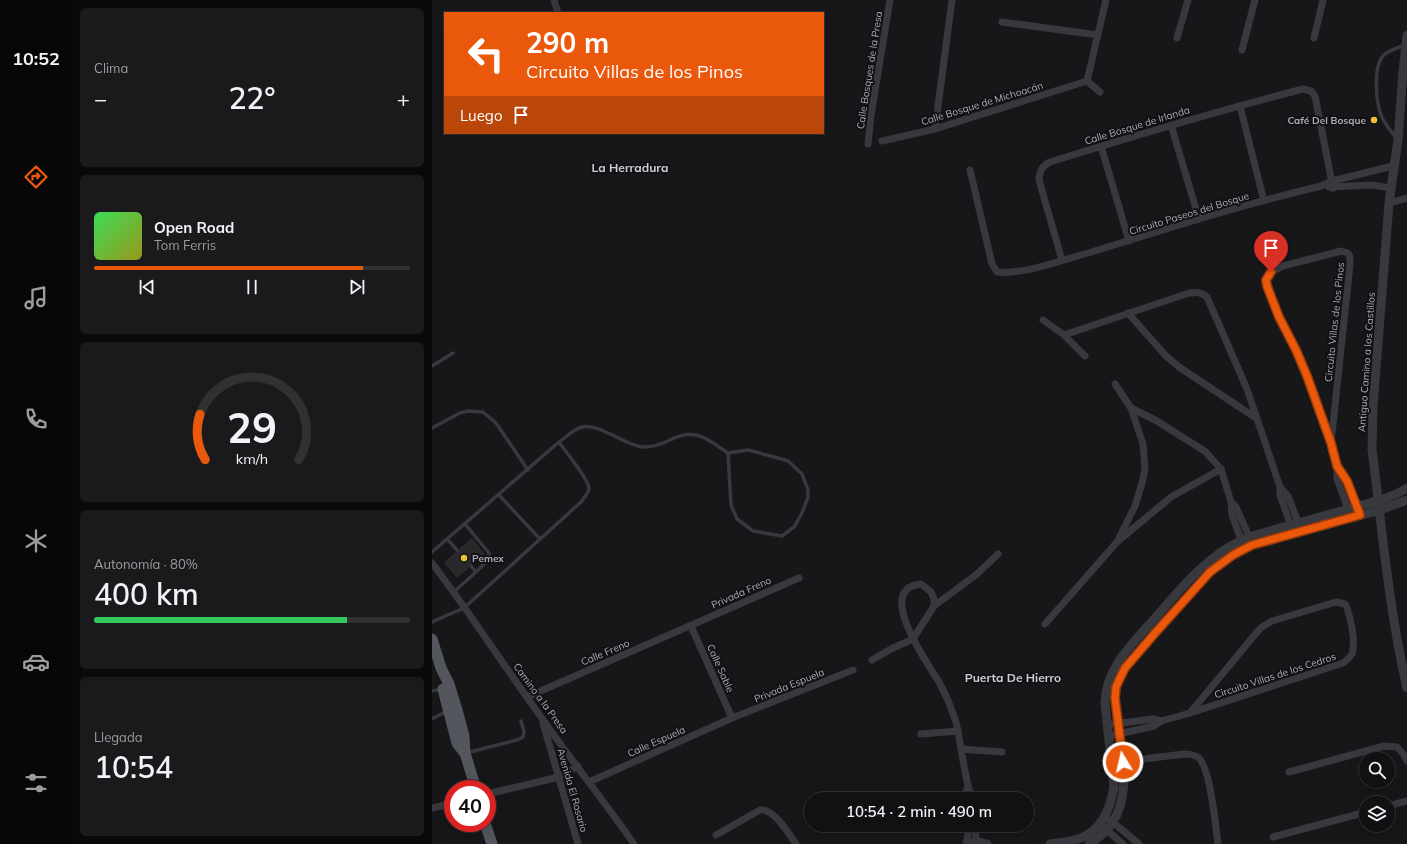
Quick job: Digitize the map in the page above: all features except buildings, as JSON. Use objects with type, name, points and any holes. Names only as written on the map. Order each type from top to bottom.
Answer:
[{"type":"main road","points":[[432,639],[441,668],[442,689],[453,709],[457,743],[465,753],[473,780]]},
{"type":"main road","points":[[489,832],[492,844]]},
{"type":"street","points":[[554,0],[558,12]]},
{"type":"street","name":"Calle Bosques de la Presa","points":[[868,144],[871,115],[890,0]]},
{"type":"street","points":[[935,129],[952,0]]},
{"type":"street","points":[[1100,92],[1087,81],[1106,0]]},
{"type":"street","points":[[1177,38],[1188,0]]},
{"type":"street","points":[[1242,50],[1255,0]]},
{"type":"street","points":[[1314,38],[1323,0]]},
{"type":"street","points":[[1002,22],[1098,35]]},
{"type":"street","name":"Antiguo Camino a los Castillos","points":[[1407,35],[1405,75],[1389,203],[1372,423],[1372,449],[1391,605],[1398,650],[1407,688]]},
{"type":"street","name":"Calle Bosque de Michoacán","points":[[882,141],[935,129],[1087,81]]},
{"type":"street","name":"Calle Bosque de Irlanda","points":[[1062,260],[1039,180],[1039,174],[1042,168],[1050,162],[1171,125],[1303,89],[1309,90],[1313,92],[1315,96],[1332,185]]},
{"type":"street","points":[[1240,106],[1264,201]]},
{"type":"street","points":[[1171,125],[1200,219]]},
{"type":"street","points":[[1101,146],[1128,241]]},
{"type":"street","name":"Circuito Paseos del Bosque","points":[[1332,185],[1393,166]]},
{"type":"street","name":"Circuito Paseos del Bosque","points":[[970,170],[992,264],[997,272],[1020,271],[1062,260],[1200,219],[1322,186],[1360,185],[1391,188]]},
{"type":"street","points":[[1389,203],[1407,198]]},
{"type":"street","name":"Circuito Villas de los Pinos","points":[[1331,443],[1350,265],[1350,257],[1348,253],[1341,251],[1279,268],[1271,272],[1266,280],[1277,313],[1296,350],[1331,443],[1337,466],[1337,479],[1354,512]]},
{"type":"street","points":[[1064,335],[1189,293],[1197,292],[1207,296],[1242,375],[1280,487],[1288,496],[1296,528]]},
{"type":"street","points":[[1128,313],[1165,355],[1196,378],[1256,418]]},
{"type":"street","points":[[1043,320],[1064,335],[1085,356]]},
{"type":"street","points":[[1115,384],[1131,408],[1143,444],[1145,469],[1135,506],[1117,542]]},
{"type":"street","points":[[1131,408],[1157,421],[1206,452],[1220,469],[1231,502],[1236,508],[1247,543]]},
{"type":"street","points":[[1045,624],[1117,542],[1171,496],[1220,469]]},
{"type":"street","points":[[1379,505],[1407,488]]},
{"type":"street","points":[[1089,844],[1107,831],[1114,823],[1124,787],[1123,762],[1114,735],[1108,725],[1105,694],[1112,671],[1140,635],[1198,572],[1221,552],[1247,543],[1379,505],[1407,500]]},
{"type":"street","points":[[1050,844],[1079,839],[1100,824],[1106,816],[1112,800],[1114,786],[1112,763],[1114,735],[1117,723],[1115,698],[1116,687],[1125,668],[1210,572],[1247,543]]},
{"type":"street","points":[[872,660],[913,639],[934,606],[977,574],[998,554]]},
{"type":"street","name":"Camino a la Presa","points":[[432,563],[634,844]]},
{"type":"street","name":"Privada Freno","points":[[691,626],[799,578]]},
{"type":"street","points":[[934,606],[934,599],[931,592],[921,584],[913,586],[904,593],[902,599],[903,612],[913,639],[940,684],[954,716],[970,792]]},
{"type":"street","name":"Circuito Villas de los Cedros","points":[[1114,735],[1154,726],[1161,721],[1190,713],[1343,663],[1352,654],[1353,639],[1348,608],[1344,604],[1336,602],[1282,617],[1267,623],[1257,632],[1190,713]]},
{"type":"street","name":"Calle Freno","points":[[527,697],[691,626]]},
{"type":"street","name":"Calle Sable","points":[[691,626],[732,718]]},
{"type":"street","name":"Privada Espuela","points":[[732,718],[853,670]]},
{"type":"street","name":"Avenida El Rosario","points":[[542,718],[578,844]]},
{"type":"street","name":"Calle Espuela","points":[[589,782],[732,718]]},
{"type":"street","name":"Circuito Villas de los Cedros","points":[[1108,725],[1153,719],[1161,721]]},
{"type":"street","points":[[921,734],[958,731]]},
{"type":"street","points":[[1289,772],[1384,746],[1397,747],[1407,761]]},
{"type":"street","points":[[961,749],[1002,752]]},
{"type":"street","points":[[1112,763],[1184,754],[1194,755],[1199,758],[1206,771],[1218,844]]},
{"type":"street","points":[[496,792],[559,777],[578,766]]},
{"type":"street","points":[[966,792],[968,785]]},
{"type":"street","points":[[1395,804],[1407,801]]},
{"type":"street","points":[[432,808],[444,805]]},
{"type":"street","points":[[716,834],[764,809],[776,818],[796,844]]},
{"type":"street","points":[[1273,836],[1359,814]]},
{"type":"street","points":[[1106,816],[1139,844]]},
{"type":"street","points":[[1100,824],[1123,844]]},
{"type":"street","points":[[968,832],[970,843]]},
{"type":"street","points":[[970,843],[973,832]]},
{"type":"street","points":[[970,843],[987,844]]},
{"type":"lane","points":[[1398,140],[1384,121],[1379,109],[1376,78],[1379,62],[1383,56],[1389,51],[1406,45]]},
{"type":"lane","points":[[432,366],[453,353]]},
{"type":"lane","points":[[432,428],[460,413],[468,411],[483,412],[496,423],[528,470]]},
{"type":"lane","points":[[432,552],[559,442],[584,426],[644,447],[685,435],[699,434],[728,453],[748,450],[788,461],[802,474],[808,490],[808,497],[794,527],[782,536],[754,531],[737,519],[731,505],[728,453]]},
{"type":"lane","points":[[432,622],[464,608],[581,502],[588,492],[588,483],[559,442]]},
{"type":"lane","points":[[499,495],[540,539]]},
{"type":"lane","points":[[454,592],[488,560],[489,553],[465,524]]},
{"type":"lane","points":[[447,539],[458,551]]},
{"type":"lane","points":[[471,566],[476,572]]},
{"type":"lane","points":[[432,719],[453,709]]},
{"type":"lane","points":[[465,753],[517,740],[523,737],[524,732],[520,721]]},
{"type":"place","name":"Café Del Bosque","points":[[1374,120]]},
{"type":"place","name":"Pemex","points":[[464,558]]},
{"type":"district","name":"La Herradura","points":[[630,168]]},
{"type":"district","name":"Puerta De Hierro","points":[[1013,678]]},
{"type":"route","points":[[1123,762],[1118,735],[1115,698],[1116,687],[1120,678],[1125,668],[1210,572],[1244,548],[1360,515],[1349,485],[1337,466],[1331,443],[1307,376],[1271,297],[1266,280],[1271,272]]}]
